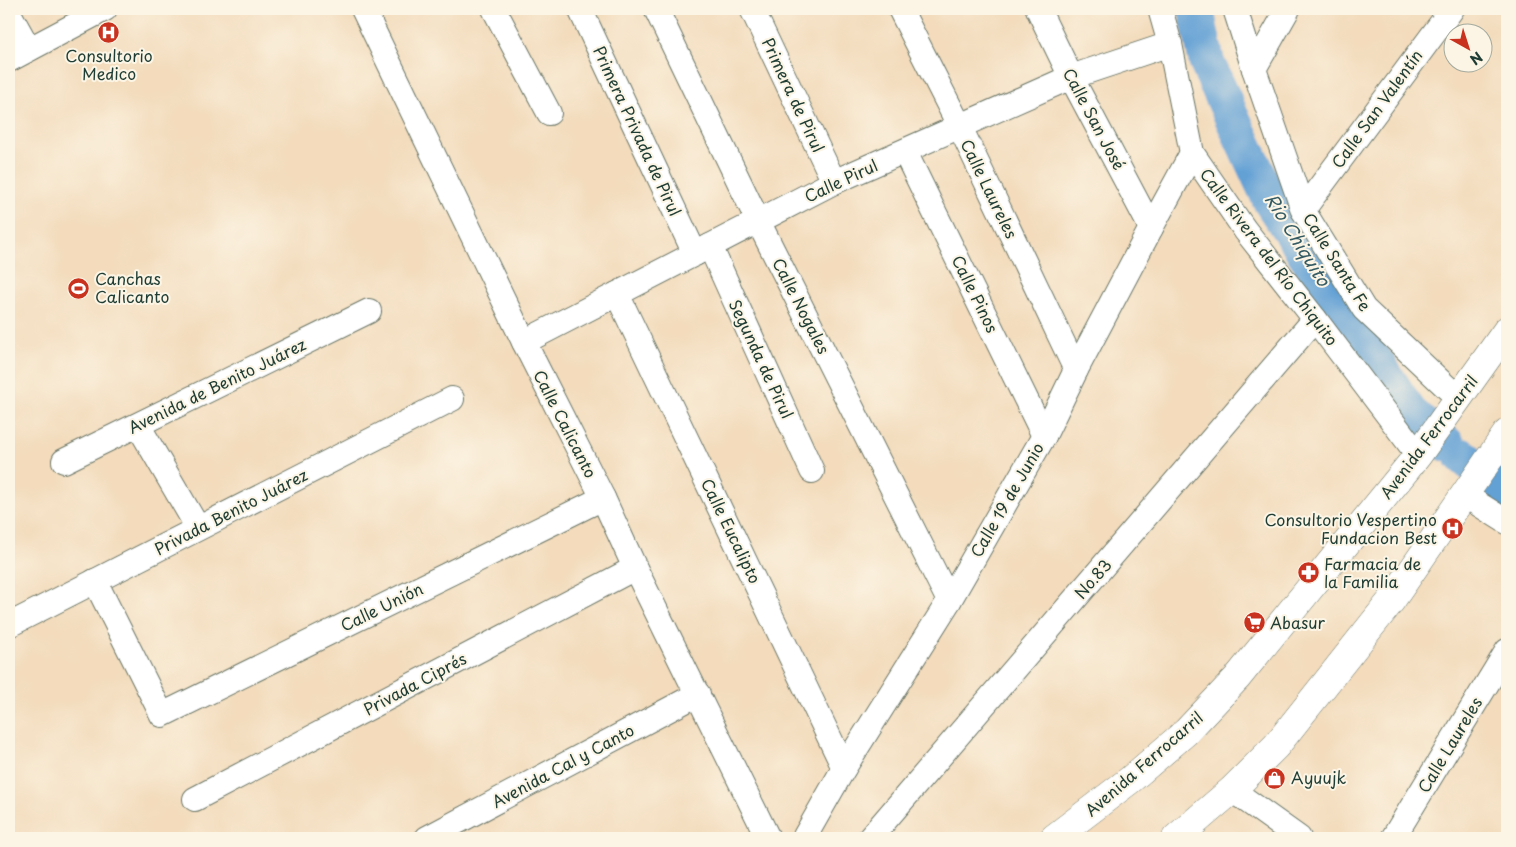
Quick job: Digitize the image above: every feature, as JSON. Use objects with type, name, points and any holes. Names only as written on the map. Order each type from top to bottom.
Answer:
[{"type":"main road","name":"Avenida Ferrocarril","points":[[1054,838],[1130,780],[1186,732],[1237,678],[1422,448],[1455,405],[1507,330]]},
{"type":"main road","points":[[1176,838],[1232,790],[1276,746],[1391,601],[1501,442]]},
{"type":"street","points":[[9,13],[19,54],[105,9]]},
{"type":"street","name":"Calle Calicanto","points":[[363,9],[524,342],[603,498],[768,838]]},
{"type":"street","points":[[494,9],[549,113]]},
{"type":"street","name":"Primera Privada de Pirul","points":[[580,9],[702,250]]},
{"type":"street","name":"Calle Nogales","points":[[656,9],[758,221],[949,601]]},
{"type":"street","name":"Primera de Pirul","points":[[752,9],[834,182]]},
{"type":"street","name":"Calle Laureles","points":[[900,9],[960,127],[1076,370]]},
{"type":"street","name":"Calle San José","points":[[1038,9],[1071,77],[1151,228]]},
{"type":"street","name":"Calle Rivera del Río Chiquito","points":[[1160,9],[1170,44],[1192,153],[1245,230],[1422,448]]},
{"type":"street","name":"Calle Santa Fe","points":[[1235,9],[1254,69],[1304,210],[1364,309],[1455,405]]},
{"type":"street","points":[[1254,69],[1288,9]]},
{"type":"street","name":"Calle San Valentín","points":[[1304,210],[1452,9]]},
{"type":"street","name":"Calle Pirul","points":[[524,342],[834,182],[1071,77],[1170,44]]},
{"type":"street","name":"Calle Pinos","points":[[905,152],[1044,436]]},
{"type":"street","name":"Calle 19 de Junio","points":[[804,838],[844,768],[949,601],[1044,436],[1076,370],[1192,153]]},
{"type":"street","name":"Segunda de Pirul","points":[[702,250],[812,471]]},
{"type":"street","name":"Calle Eucalipto","points":[[617,294],[844,768]]},
{"type":"street","name":"Avenida de Benito Juárez","points":[[64,461],[369,311]]},
{"type":"street","name":"No.83","points":[[870,838],[1316,319]]},
{"type":"street","name":"Privada Benito Juárez","points":[[9,625],[452,399]]},
{"type":"street","points":[[138,424],[198,528]]},
{"type":"street","points":[[1468,489],[1507,522]]},
{"type":"street","name":"Calle Unión","points":[[95,582],[162,715],[603,498]]},
{"type":"street","name":"Privada Ciprés","points":[[195,799],[636,568]]},
{"type":"street","name":"Calle Laureles","points":[[1393,838],[1507,651]]},
{"type":"street","name":"Avenida Cal y Canto","points":[[427,838],[698,694]]},
{"type":"street","points":[[1232,790],[1299,838]]},
{"type":"waterway","name":"Rio Chiquito","points":[[1196,9],[1207,63],[1271,202],[1410,413],[1447,444]]},
{"type":"waterway","name":"Rio Chiquito","points":[[1462,456],[1507,494]]},
{"type":"place","name":"Consultorio Medico","points":[[109,32]]},
{"type":"place","name":"Canchas Calicanto","points":[[79,288]]},
{"type":"place","name":"Consultorio Vespertino Fundacion Best","points":[[1453,529]]},
{"type":"place","name":"Farmacia de la Familia","points":[[1308,573]]},
{"type":"place","name":"Abasur","points":[[1254,623]]},
{"type":"place","name":"Ayuujk","points":[[1275,778]]}]
